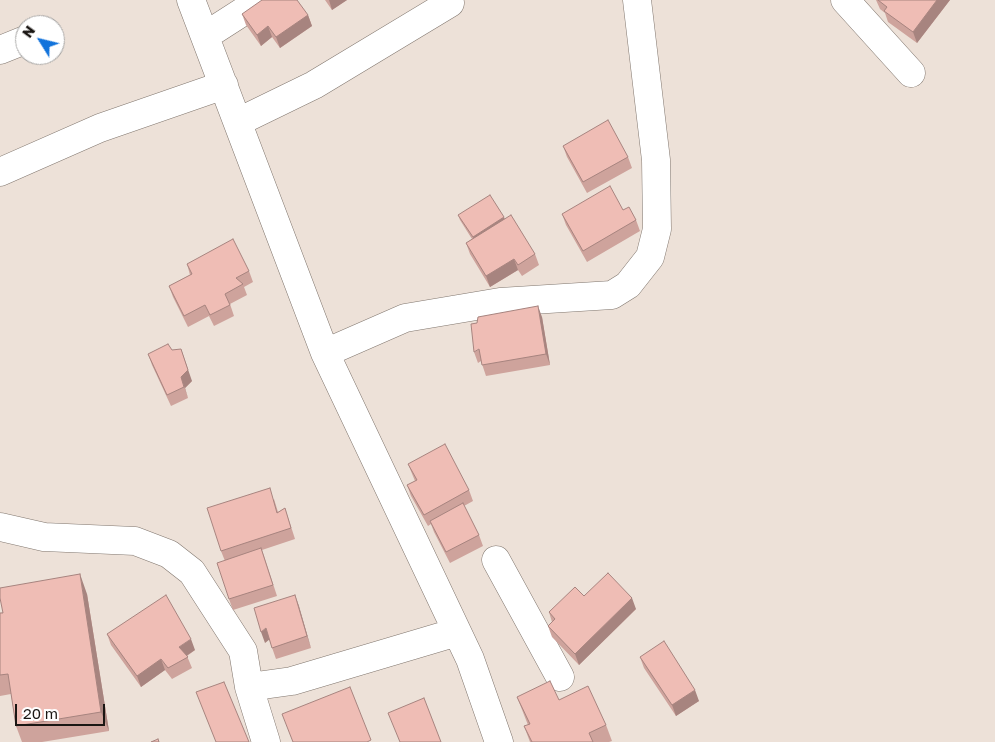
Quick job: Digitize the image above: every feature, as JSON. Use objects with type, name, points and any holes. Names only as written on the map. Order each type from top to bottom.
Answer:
[{"type":"street","points":[[191,0],[325,353],[470,659],[500,742]]},
{"type":"street","points":[[205,36],[261,0]]},
{"type":"street","points":[[325,353],[404,318],[500,302],[612,295],[628,285],[650,257],[657,229],[656,160],[637,0]]},
{"type":"street","points":[[845,0],[910,73]]},
{"type":"street","points":[[238,122],[314,85],[450,3]]},
{"type":"street","points":[[0,50],[15,44]]},
{"type":"street","points":[[0,172],[100,128],[224,85]]},
{"type":"street","points":[[0,527],[44,538],[135,541],[168,554],[192,572],[243,650],[249,687],[266,742]]},
{"type":"street","points":[[496,560],[560,678]]},
{"type":"street","points":[[249,687],[292,681],[457,632]]},
{"type":"building","points":[[262,0],[297,0],[308,15],[276,37],[268,26],[257,35],[242,14]]},
{"type":"building","points":[[878,0],[937,0],[913,32],[884,11],[887,7]]},
{"type":"building","points":[[608,120],[628,157],[583,182],[563,146]]},
{"type":"building","points":[[610,186],[623,210],[629,207],[636,220],[583,251],[562,214]]},
{"type":"building","points":[[490,195],[504,217],[473,237],[458,215]]},
{"type":"building","points":[[511,215],[535,254],[518,265],[514,259],[486,276],[466,243]]},
{"type":"building","points":[[233,239],[249,271],[236,278],[243,284],[225,294],[230,305],[210,315],[205,305],[184,316],[169,286],[192,274],[187,264]]},
{"type":"building","points":[[538,306],[546,354],[482,365],[479,349],[474,352],[471,324],[477,323],[478,317]]},
{"type":"building","points":[[168,344],[172,350],[181,349],[188,370],[181,377],[184,387],[167,395],[148,354]]},
{"type":"building","points":[[445,444],[469,490],[424,515],[407,485],[417,480],[408,464]]},
{"type":"building","points":[[270,488],[277,513],[285,508],[291,528],[221,551],[207,508]]},
{"type":"building","points":[[463,503],[479,535],[446,552],[430,521]]},
{"type":"building","points":[[261,548],[273,585],[229,599],[217,563]]},
{"type":"building","points":[[608,573],[632,598],[575,654],[548,626],[555,619],[549,612],[575,587],[584,596]]},
{"type":"building","points":[[80,574],[101,712],[16,726],[8,674],[0,675],[0,613],[3,613],[0,588]]},
{"type":"building","points":[[166,595],[191,639],[179,647],[188,657],[168,668],[161,659],[137,676],[107,634]]},
{"type":"building","points":[[295,595],[307,636],[272,648],[266,628],[261,632],[254,608]]},
{"type":"building","points":[[664,641],[695,690],[672,705],[640,657]]},
{"type":"building","points":[[550,681],[559,700],[588,686],[606,725],[589,733],[593,742],[532,742],[524,726],[530,724],[517,697]]},
{"type":"building","points":[[224,682],[249,742],[216,742],[196,692]]},
{"type":"building","points":[[350,687],[371,740],[367,742],[293,742],[282,714]]},
{"type":"building","points":[[424,698],[441,742],[400,742],[388,713]]}]
